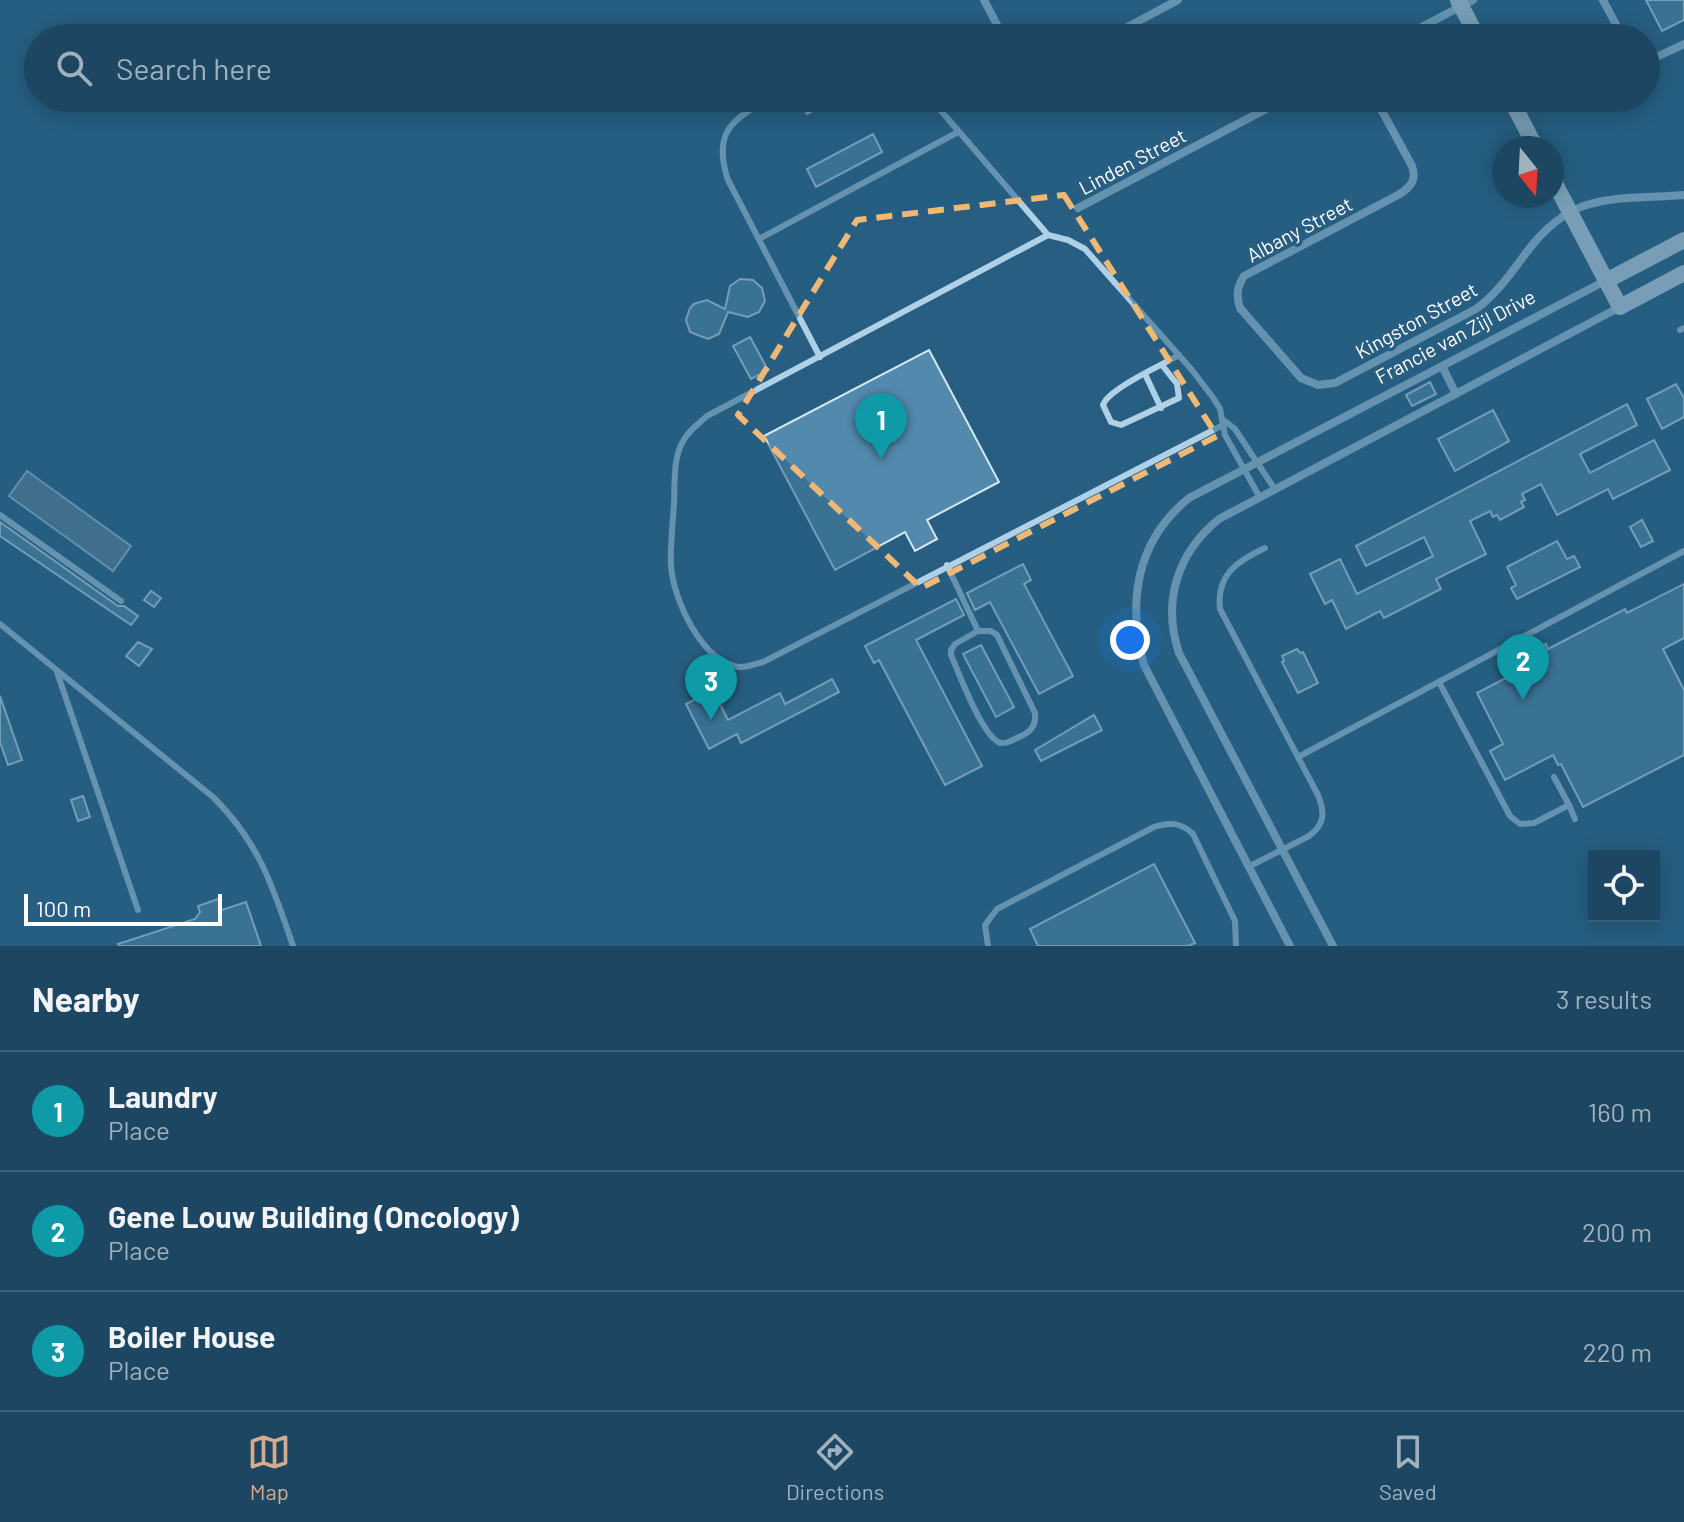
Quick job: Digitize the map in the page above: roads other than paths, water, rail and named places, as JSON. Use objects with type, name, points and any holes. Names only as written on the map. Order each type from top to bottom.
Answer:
[{"type":"street","points":[[984,0],[997,24]]},
{"type":"street","points":[[1133,24],[1178,0]]},
{"type":"street","points":[[1603,0],[1616,24]]},
{"type":"street","points":[[1426,24],[1464,2],[1473,24]]},
{"type":"street","points":[[1660,55],[1684,44]]},
{"type":"street","name":"Linden Street","points":[[1078,208],[1260,112]]},
{"type":"street","name":"Albany Street","points":[[1318,385],[1301,378],[1240,308],[1238,284],[1244,276],[1398,195],[1413,183],[1412,166],[1383,112]]},
{"type":"street","points":[[1517,112],[1530,136]]},
{"type":"street","name":"Kingston Street","points":[[1318,385],[1335,383],[1476,309],[1496,291],[1543,232],[1570,211],[1605,200],[1684,195]]},
{"type":"street","points":[[1564,200],[1620,307]]},
{"type":"street","name":"Francie van Zijl Drive","points":[[1290,946],[1148,677],[1135,635],[1135,598],[1142,566],[1171,514],[1189,498],[1244,467],[1684,240]]},
{"type":"street","points":[[1333,946],[1179,653],[1172,616],[1177,576],[1191,547],[1219,519],[1259,496],[1684,273]]},
{"type":"street","points":[[1442,366],[1456,394]]},
{"type":"lane","points":[[746,112],[736,118],[723,137],[721,153],[728,180],[820,357]]},
{"type":"lane","points":[[942,112],[1048,235],[1068,240],[1085,249],[1179,355],[1220,409],[1219,416],[1259,496]]},
{"type":"lane","points":[[759,239],[958,132]]},
{"type":"lane","points":[[1048,235],[707,416],[682,442],[675,476],[671,565],[678,598],[696,634],[707,648],[722,660],[740,667],[763,662],[1224,425],[1235,429],[1274,488]]},
{"type":"lane","points":[[1162,365],[1177,384],[1180,394],[1175,401],[1121,425],[1111,422],[1103,405],[1106,397],[1179,355]]},
{"type":"lane","points":[[1145,374],[1161,408]]},
{"type":"lane","points":[[0,515],[121,601]]},
{"type":"lane","points":[[1248,867],[1318,829],[1323,815],[1318,795],[1220,609],[1221,586],[1226,574],[1243,558],[1265,548]]},
{"type":"lane","points":[[1298,757],[1684,551]]},
{"type":"lane","points":[[947,565],[978,631]]},
{"type":"lane","points":[[0,624],[232,816],[264,865],[293,946]]},
{"type":"lane","points":[[978,631],[991,631],[997,635],[1034,707],[1033,727],[1028,733],[1007,743],[995,740],[986,729],[951,655],[955,644],[978,631]]},
{"type":"lane","points":[[56,670],[138,910]]},
{"type":"lane","points":[[1439,682],[1510,816],[1520,824],[1534,823],[1569,805]]},
{"type":"lane","points":[[1554,777],[1575,819]]},
{"type":"lane","points":[[988,946],[985,925],[997,909],[1154,827],[1176,823],[1193,834],[1235,921],[1236,946]]},
{"type":"water","points":[[27,471],[131,546],[113,571],[9,496]]},
{"type":"place","name":"Laundry","points":[[881,459]]},
{"type":"place","name":"Gene Louw Building (Oncology)","points":[[1523,700]]},
{"type":"place","name":"Boiler House","points":[[711,720]]}]
